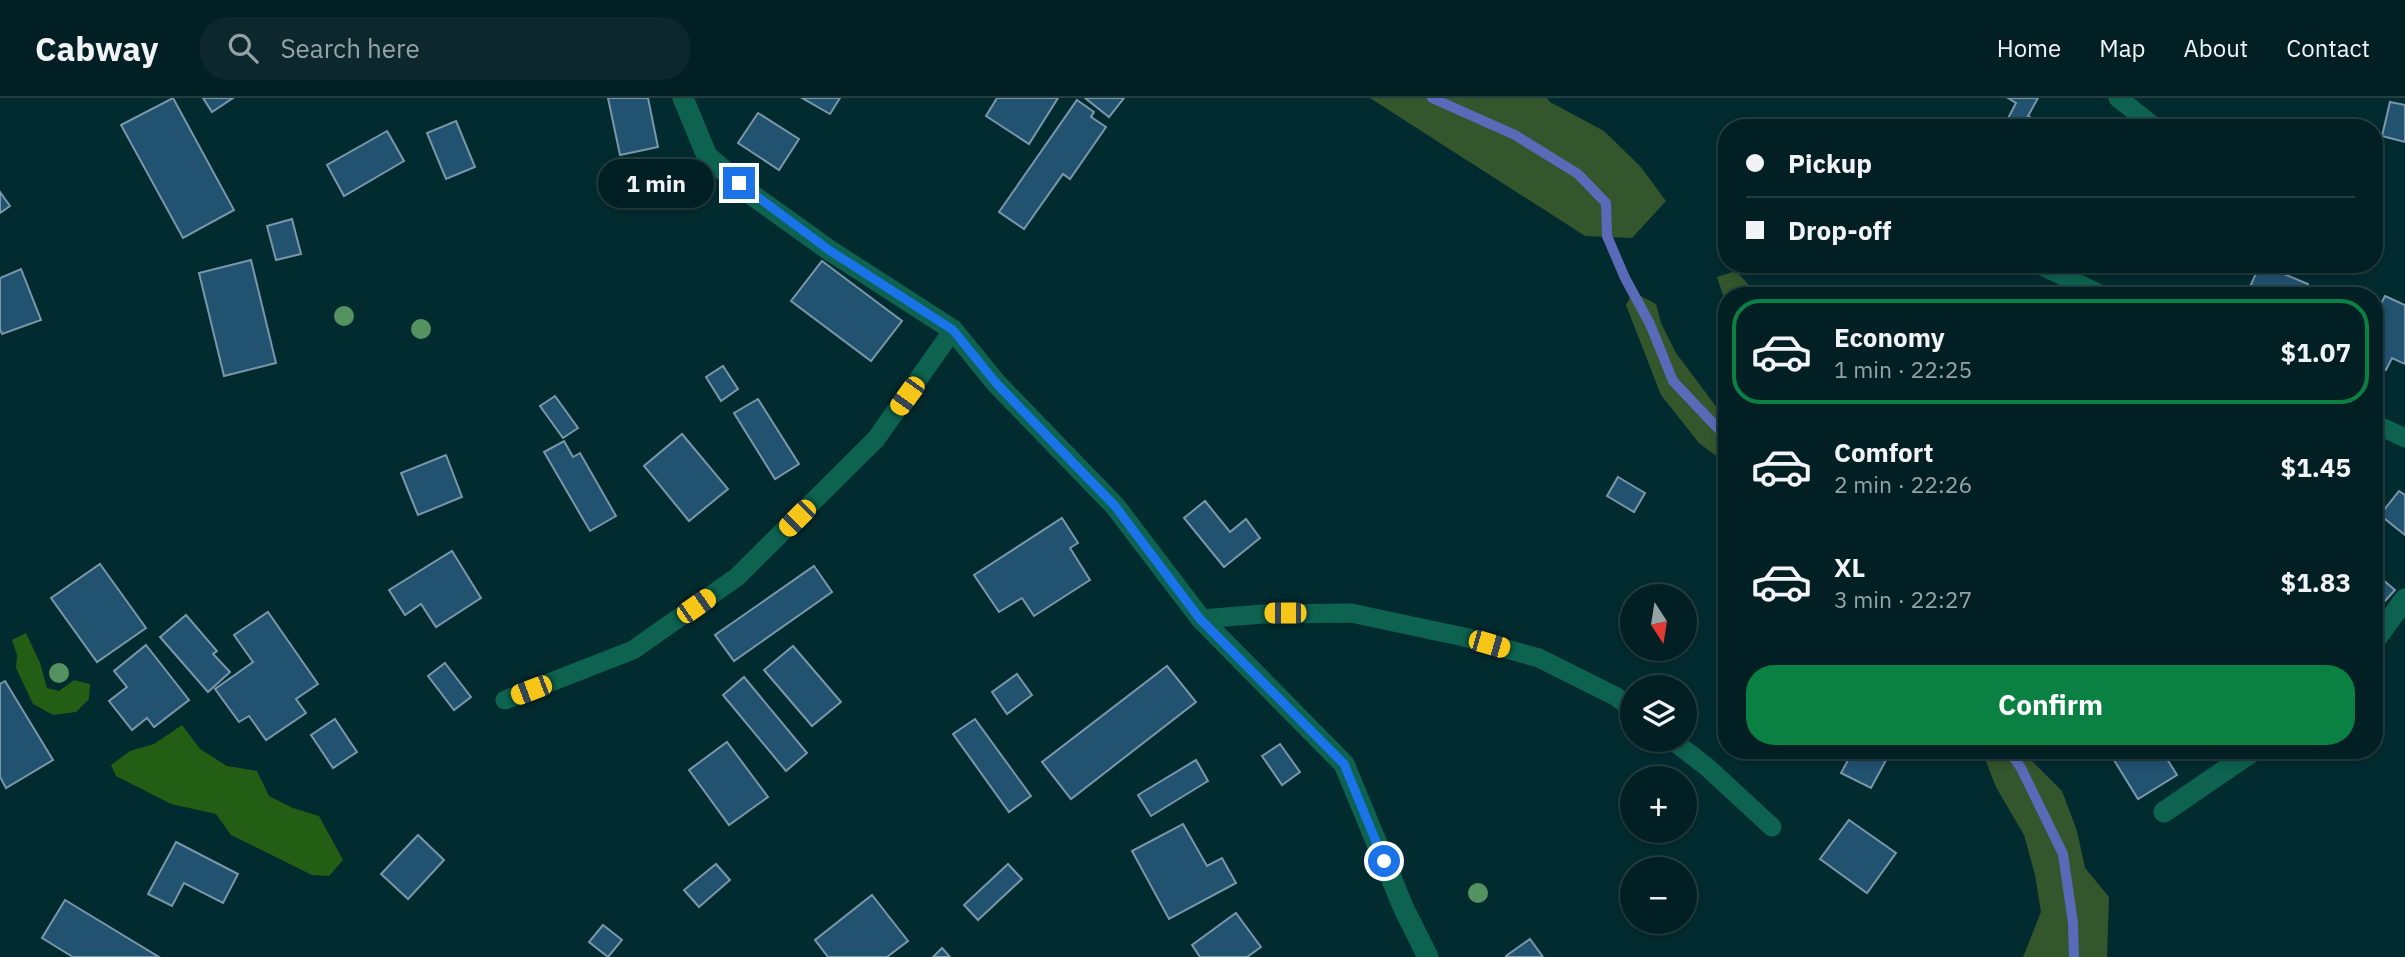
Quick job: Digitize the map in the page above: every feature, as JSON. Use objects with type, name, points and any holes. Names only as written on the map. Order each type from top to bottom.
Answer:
[{"type":"street","points":[[683,98],[707,156],[755,197],[829,250],[953,330],[996,383],[1115,506],[1200,619],[1344,764],[1404,909],[1428,957]]},
{"type":"street","points":[[2383,629],[2405,598]]},
{"type":"street","points":[[2164,812],[2241,759]]},
{"type":"lane","points":[[2118,98],[2145,119]]},
{"type":"lane","points":[[2057,273],[2085,287]]},
{"type":"lane","points":[[505,700],[633,650],[737,577],[876,439],[953,330]]},
{"type":"lane","points":[[2383,428],[2405,438]]},
{"type":"lane","points":[[1200,619],[1263,614],[1351,613],[1464,637],[1539,658],[1620,700]]},
{"type":"lane","points":[[1688,752],[1772,827]]},
{"type":"green space","points":[[1370,98],[1547,98],[1604,131],[1640,166],[1666,201],[1632,238],[1585,236]]},
{"type":"green space","points":[[1738,273],[1751,287],[1720,287],[1717,277]]},
{"type":"green space","points":[[1633,292],[1656,304],[1661,323],[1676,353],[1718,409],[1718,457],[1699,443],[1661,395],[1626,305]]},
{"type":"green space","points":[[26,633],[40,663],[47,688],[59,691],[74,680],[90,684],[89,699],[76,712],[53,715],[33,704],[16,668],[17,655],[12,640]]},
{"type":"green space","points":[[182,725],[200,749],[227,766],[257,771],[269,796],[293,808],[319,816],[343,860],[329,876],[312,875],[231,835],[216,814],[171,804],[116,776],[111,765],[130,751],[154,744]]},
{"type":"green space","points":[[1985,759],[2030,759],[2062,791],[2077,831],[2085,868],[2109,897],[2107,957],[2023,957],[2041,912],[2035,875],[2024,835],[1996,787]]},
{"type":"building","points":[[173,98],[234,210],[183,238],[121,125]]},
{"type":"building","points":[[203,98],[233,98],[212,112]]},
{"type":"building","points":[[608,98],[648,98],[658,147],[620,155]]},
{"type":"building","points":[[802,98],[840,98],[830,114]]},
{"type":"building","points":[[997,98],[1058,98],[1029,144],[986,116]]},
{"type":"building","points":[[1085,98],[1124,98],[1109,117]]},
{"type":"building","points":[[2008,98],[2038,98],[2028,116],[2033,119],[2008,119],[2016,103]]},
{"type":"building","points":[[1077,100],[1094,112],[1091,117],[1106,127],[1070,179],[1063,174],[1024,229],[999,212]]},
{"type":"building","points":[[2390,102],[2405,105],[2405,142],[2383,136]]},
{"type":"building","points":[[758,113],[799,139],[779,170],[738,143]]},
{"type":"building","points":[[456,121],[475,167],[446,179],[427,133]]},
{"type":"building","points":[[387,131],[404,161],[344,196],[327,165]]},
{"type":"building","points":[[0,192],[10,206],[0,213]]},
{"type":"building","points":[[292,219],[301,254],[276,260],[267,226]]},
{"type":"building","points":[[251,260],[276,363],[224,376],[199,273]]},
{"type":"building","points":[[822,261],[902,321],[871,361],[791,301]]},
{"type":"building","points":[[21,269],[41,320],[2,334],[0,278]]},
{"type":"building","points":[[2256,273],[2282,273],[2308,284],[2307,287],[2250,287]]},
{"type":"building","points":[[2385,296],[2405,305],[2405,364],[2392,358],[2386,370],[2383,369]]},
{"type":"building","points":[[723,366],[738,389],[721,401],[706,377]]},
{"type":"building","points":[[555,396],[578,428],[563,438],[540,406]]},
{"type":"building","points":[[758,399],[799,464],[775,479],[734,413]]},
{"type":"building","points":[[682,434],[728,489],[689,521],[644,466]]},
{"type":"building","points":[[564,441],[573,457],[580,453],[616,516],[590,531],[544,452]]},
{"type":"building","points":[[446,455],[462,497],[418,515],[401,473]]},
{"type":"building","points":[[1618,477],[1645,493],[1634,512],[1607,496]]},
{"type":"building","points":[[2399,491],[2405,495],[2405,535],[2383,517],[2383,511]]},
{"type":"building","points":[[1205,501],[1230,532],[1246,519],[1260,538],[1224,567],[1184,518]]},
{"type":"building","points":[[1062,518],[1078,543],[1070,548],[1090,580],[1034,616],[1022,598],[999,612],[974,575]]},
{"type":"building","points":[[452,551],[481,598],[436,627],[421,604],[405,615],[389,590]]},
{"type":"building","points":[[100,564],[146,628],[97,662],[51,598]]},
{"type":"building","points":[[814,566],[832,592],[734,661],[715,635]]},
{"type":"building","points":[[2383,580],[2395,590],[2383,603]]},
{"type":"building","points":[[268,612],[318,684],[296,699],[306,713],[266,740],[249,716],[239,722],[215,689],[253,662],[234,635]]},
{"type":"building","points":[[186,615],[217,651],[213,654],[230,672],[208,692],[160,637]]},
{"type":"building","points":[[146,645],[189,700],[154,727],[147,718],[132,730],[109,701],[127,687],[114,671]]},
{"type":"building","points":[[793,646],[841,702],[812,726],[764,670]]},
{"type":"building","points":[[445,663],[471,697],[454,710],[428,676]]},
{"type":"building","points":[[1167,666],[1196,702],[1071,799],[1042,762]]},
{"type":"building","points":[[1017,674],[1032,695],[1007,714],[992,692]]},
{"type":"building","points":[[744,677],[807,753],[786,771],[723,695]]},
{"type":"building","points":[[5,681],[53,760],[6,788],[0,777],[0,684]]},
{"type":"building","points":[[335,719],[357,752],[333,768],[311,735]]},
{"type":"building","points":[[975,719],[1031,796],[1009,812],[953,734]]},
{"type":"building","points":[[727,742],[768,797],[729,825],[689,770]]},
{"type":"building","points":[[1280,744],[1300,772],[1282,785],[1262,756]]},
{"type":"building","points":[[1849,759],[1887,759],[1871,788],[1841,773]]},
{"type":"building","points":[[2113,759],[2167,759],[2177,775],[2138,799]]},
{"type":"building","points":[[1196,760],[1208,781],[1151,816],[1138,795]]},
{"type":"building","points":[[1849,820],[1896,853],[1867,893],[1820,859]]},
{"type":"building","points":[[1183,824],[1207,866],[1222,858],[1236,883],[1169,919],[1132,851]]},
{"type":"building","points":[[418,835],[444,860],[408,899],[381,874]]},
{"type":"building","points":[[176,842],[238,874],[223,903],[184,883],[172,906],[148,894]]},
{"type":"building","points":[[716,864],[730,880],[699,907],[684,890]]},
{"type":"building","points":[[1008,864],[1022,879],[978,920],[964,905]]},
{"type":"building","points":[[872,895],[908,941],[887,957],[828,957],[815,940]]},
{"type":"building","points":[[65,900],[159,957],[73,957],[42,938]]},
{"type":"building","points":[[1236,913],[1261,947],[1247,957],[1200,957],[1192,945]]},
{"type":"building","points":[[603,925],[622,940],[608,957],[589,942]]},
{"type":"building","points":[[1530,939],[1543,957],[1506,957],[1506,956]]},
{"type":"building","points":[[942,948],[950,957],[933,957]]},
{"type":"waterway","points":[[1432,98],[1515,135],[1578,174],[1606,203],[1607,236],[1625,278],[1650,324],[1673,381],[1718,428]]},
{"type":"waterway","points":[[2015,759],[2063,854],[2073,923],[2074,957]]},
{"type":"route","points":[[739,183],[829,250],[953,330],[996,383],[1115,506],[1200,619],[1344,764],[1384,861]]}]
